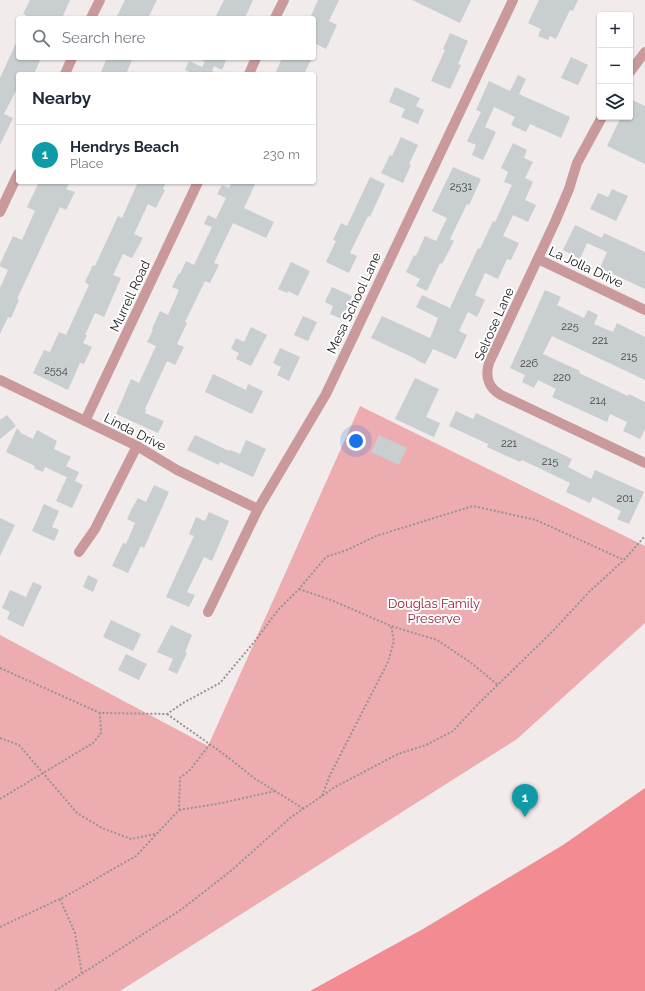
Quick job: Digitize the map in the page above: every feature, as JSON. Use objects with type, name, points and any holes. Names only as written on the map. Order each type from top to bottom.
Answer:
[{"type":"street","points":[[92,16],[100,0]]},
{"type":"street","points":[[276,16],[284,0]]},
{"type":"street","name":"Mesa School Lane","points":[[208,612],[258,509],[326,394],[513,0]]},
{"type":"street","points":[[633,68],[645,52]]},
{"type":"street","points":[[66,72],[71,60]]},
{"type":"street","points":[[250,72],[255,60]]},
{"type":"street","name":"Selrose Lane","points":[[600,120],[577,163],[569,189],[489,363],[487,375],[488,382],[495,392],[645,463]]},
{"type":"street","points":[[0,212],[16,178]]},
{"type":"street","name":"Murrell Road","points":[[85,421],[197,184]]},
{"type":"street","name":"La Jolla Drive","points":[[538,259],[645,310]]},
{"type":"street","name":"Linda Drive","points":[[0,380],[137,446],[177,470],[258,509]]},
{"type":"street","points":[[79,552],[95,529],[137,446]]},
{"type":"path","points":[[0,668],[100,714],[167,714],[183,703],[220,683],[255,641],[278,610],[299,589],[326,557],[347,550],[376,536],[473,506],[536,520],[624,560]]},
{"type":"path","points":[[55,991],[182,909],[232,870],[290,818],[334,787],[398,754],[426,745],[453,731],[553,632],[589,592],[624,560],[645,536]]},
{"type":"path","points":[[299,589],[331,600],[391,626],[437,640],[470,662],[498,685]]},
{"type":"path","points":[[322,796],[330,775],[388,662],[394,641],[391,626]]},
{"type":"path","points":[[0,799],[94,743],[100,733],[100,714]]},
{"type":"path","points":[[167,714],[210,744],[254,778],[304,809]]},
{"type":"path","points":[[0,738],[19,745],[78,813],[102,828],[132,840],[156,834]]},
{"type":"path","points":[[179,810],[180,778],[190,770],[210,744]]},
{"type":"path","points":[[0,927],[60,899],[136,856],[179,810],[222,803],[276,791]]},
{"type":"path","points":[[60,899],[75,933],[82,974]]},
{"type":"green space","name":"Douglas Family Preserve","points":[[360,406],[645,546],[645,623],[517,739],[120,991],[0,991],[0,635],[208,746]]},
{"type":"shaded area","points":[[645,788],[645,991],[310,991],[423,929],[563,845]]},
{"type":"building","points":[[30,0],[70,0],[63,16],[27,16],[23,14]]},
{"type":"building","points":[[125,0],[157,0],[149,16],[117,16]]},
{"type":"building","points":[[224,0],[253,0],[246,16],[216,16]]},
{"type":"building","points":[[318,0],[339,0],[329,21],[337,25],[326,49],[316,44],[316,16],[311,16]]},
{"type":"building","points":[[412,0],[471,0],[460,23]]},
{"type":"building","points":[[539,0],[578,0],[573,11],[570,10],[556,39],[550,36],[548,40],[538,36],[541,29],[528,23]]},
{"type":"building","points":[[450,33],[468,41],[458,64],[461,65],[450,89],[431,81],[445,50],[443,49]]},
{"type":"building","points":[[16,43],[16,60],[40,60],[35,72],[16,72],[16,91],[4,114],[13,118],[0,145],[0,78]]},
{"type":"building","points":[[571,57],[588,65],[578,85],[561,78]]},
{"type":"building","points":[[106,60],[132,60],[127,72],[101,72]]},
{"type":"building","points":[[201,60],[226,60],[222,70],[214,66],[212,71],[215,72],[190,72],[185,70],[189,61],[202,67],[205,62]]},
{"type":"building","points":[[281,60],[311,60],[305,72],[276,72]]},
{"type":"building","points":[[518,75],[526,79],[519,94],[570,117],[561,138],[530,124],[526,132],[511,125],[515,117],[494,107],[485,127],[496,132],[483,160],[472,155],[476,145],[467,141],[481,112],[476,110],[489,81],[510,91]]},
{"type":"building","points":[[395,87],[420,98],[416,106],[424,110],[418,124],[401,117],[405,109],[389,102]]},
{"type":"building","points":[[633,100],[645,106],[645,164],[607,146],[620,120],[633,120]]},
{"type":"building","points":[[401,137],[418,145],[409,164],[411,165],[403,183],[381,173],[390,155],[392,156]]},
{"type":"building","points":[[513,143],[527,150],[524,158],[533,162],[525,178],[533,182],[525,200],[536,205],[528,222],[513,215],[503,236],[519,243],[511,260],[507,259],[498,279],[485,273],[475,295],[485,300],[477,317],[468,312],[459,331],[467,335],[456,359],[433,349],[425,364],[371,338],[382,316],[430,338],[438,318],[416,307],[422,295],[450,308],[478,248],[480,249],[493,221],[495,222],[512,185],[504,182],[508,172],[501,168]]},
{"type":"building","points":[[453,167],[481,179],[469,205],[467,204],[450,239],[454,241],[442,264],[440,263],[427,291],[416,286],[420,279],[406,272],[414,255],[416,256],[425,236],[436,241],[447,218],[432,211]]},
{"type":"building","points":[[370,177],[385,184],[370,217],[368,216],[350,253],[357,256],[349,273],[326,262],[336,241],[333,240],[341,223],[347,226]]},
{"type":"building","points":[[38,184],[69,184],[66,189],[75,192],[66,210],[60,207],[17,299],[19,300],[11,318],[8,317],[0,334],[0,288],[8,270],[0,266],[0,264],[13,236],[22,240],[35,211],[27,207]]},
{"type":"building","points":[[137,184],[165,184],[163,189],[165,190],[156,208],[148,204],[134,234],[143,238],[132,258],[123,254],[113,275],[121,278],[104,317],[95,313],[83,343],[92,347],[84,364],[80,363],[68,390],[33,373],[44,350],[50,352],[59,332],[66,335],[89,285],[85,282],[93,265],[95,266],[118,216],[122,218]]},
{"type":"building","points":[[231,184],[255,184],[244,208],[274,222],[266,238],[233,223],[214,263],[219,265],[210,283],[205,281],[185,322],[187,323],[177,344],[184,347],[175,365],[167,361],[145,409],[145,413],[164,421],[158,433],[116,414],[131,379],[139,383],[156,346],[147,342],[160,311],[168,315],[179,290],[172,287],[179,273],[180,274],[186,261],[194,265],[212,227],[204,224],[208,215],[216,219],[226,198],[217,194],[222,185],[229,188]]},
{"type":"building","points":[[612,189],[628,196],[616,221],[590,209],[598,193],[608,197]]},
{"type":"building","points":[[575,225],[602,238],[604,233],[645,252],[645,289],[600,268],[607,252],[587,243],[580,259],[563,250]]},
{"type":"building","points":[[291,262],[310,271],[298,296],[288,291],[287,293],[278,289]]},
{"type":"building","points":[[332,287],[352,296],[342,319],[330,314],[333,306],[325,302]]},
{"type":"building","points":[[545,290],[561,297],[557,305],[584,318],[588,310],[598,315],[594,324],[613,332],[617,323],[645,337],[645,380],[552,336],[543,354],[580,371],[579,373],[628,396],[629,394],[645,402],[645,429],[640,439],[623,431],[627,422],[610,414],[607,422],[552,397],[556,389],[538,380],[534,388],[522,382],[525,375],[510,368]]},
{"type":"building","points":[[303,316],[317,322],[308,341],[294,335]]},
{"type":"building","points":[[251,327],[267,335],[251,366],[236,359],[239,353],[231,349],[236,338],[244,342]]},
{"type":"building","points":[[280,348],[300,357],[289,381],[277,375],[281,367],[273,363]]},
{"type":"building","points":[[213,374],[246,390],[248,384],[263,391],[252,414],[205,392]]},
{"type":"building","points":[[415,378],[439,389],[426,417],[440,423],[434,437],[395,419]]},
{"type":"building","points":[[456,411],[473,419],[476,413],[572,459],[568,467],[591,479],[595,470],[644,492],[629,524],[617,519],[621,511],[593,497],[590,503],[566,492],[570,483],[522,460],[520,462],[487,447],[488,444],[449,426]]},
{"type":"building","points":[[7,415],[16,426],[0,439],[0,420]]},
{"type":"building","points":[[17,428],[21,433],[33,439],[37,430],[57,441],[54,449],[71,457],[66,466],[79,472],[75,481],[45,467],[43,472],[34,468],[35,466],[6,452]]},
{"type":"building","points":[[195,435],[229,451],[230,450],[240,454],[246,440],[266,449],[253,477],[220,462],[219,465],[187,450]]},
{"type":"building","points":[[379,435],[407,448],[399,465],[371,452]]},
{"type":"building","points":[[67,477],[83,485],[72,508],[56,501]]},
{"type":"building","points":[[154,485],[169,492],[144,548],[141,546],[128,573],[112,566],[123,543],[126,544],[135,523],[127,519],[131,510],[138,498],[146,502]]},
{"type":"building","points":[[44,504],[59,511],[52,527],[59,530],[54,541],[32,531]]},
{"type":"building","points":[[209,512],[229,521],[212,561],[204,557],[187,592],[195,595],[189,607],[166,597],[194,536],[189,534],[196,517],[205,521]]},
{"type":"building","points":[[0,518],[15,525],[0,556]]},
{"type":"building","points":[[88,575],[98,580],[93,592],[83,587]]},
{"type":"building","points":[[33,582],[42,586],[23,627],[7,619],[10,612],[2,608],[10,590],[26,597]]},
{"type":"building","points":[[111,620],[141,634],[133,651],[103,637]]},
{"type":"building","points":[[171,625],[192,635],[185,652],[187,653],[177,674],[168,670],[173,659],[157,652]]},
{"type":"building","points":[[126,654],[147,664],[139,680],[118,670]]},
{"type":"place","name":"Hendrys Beach","points":[[525,817]]}]
